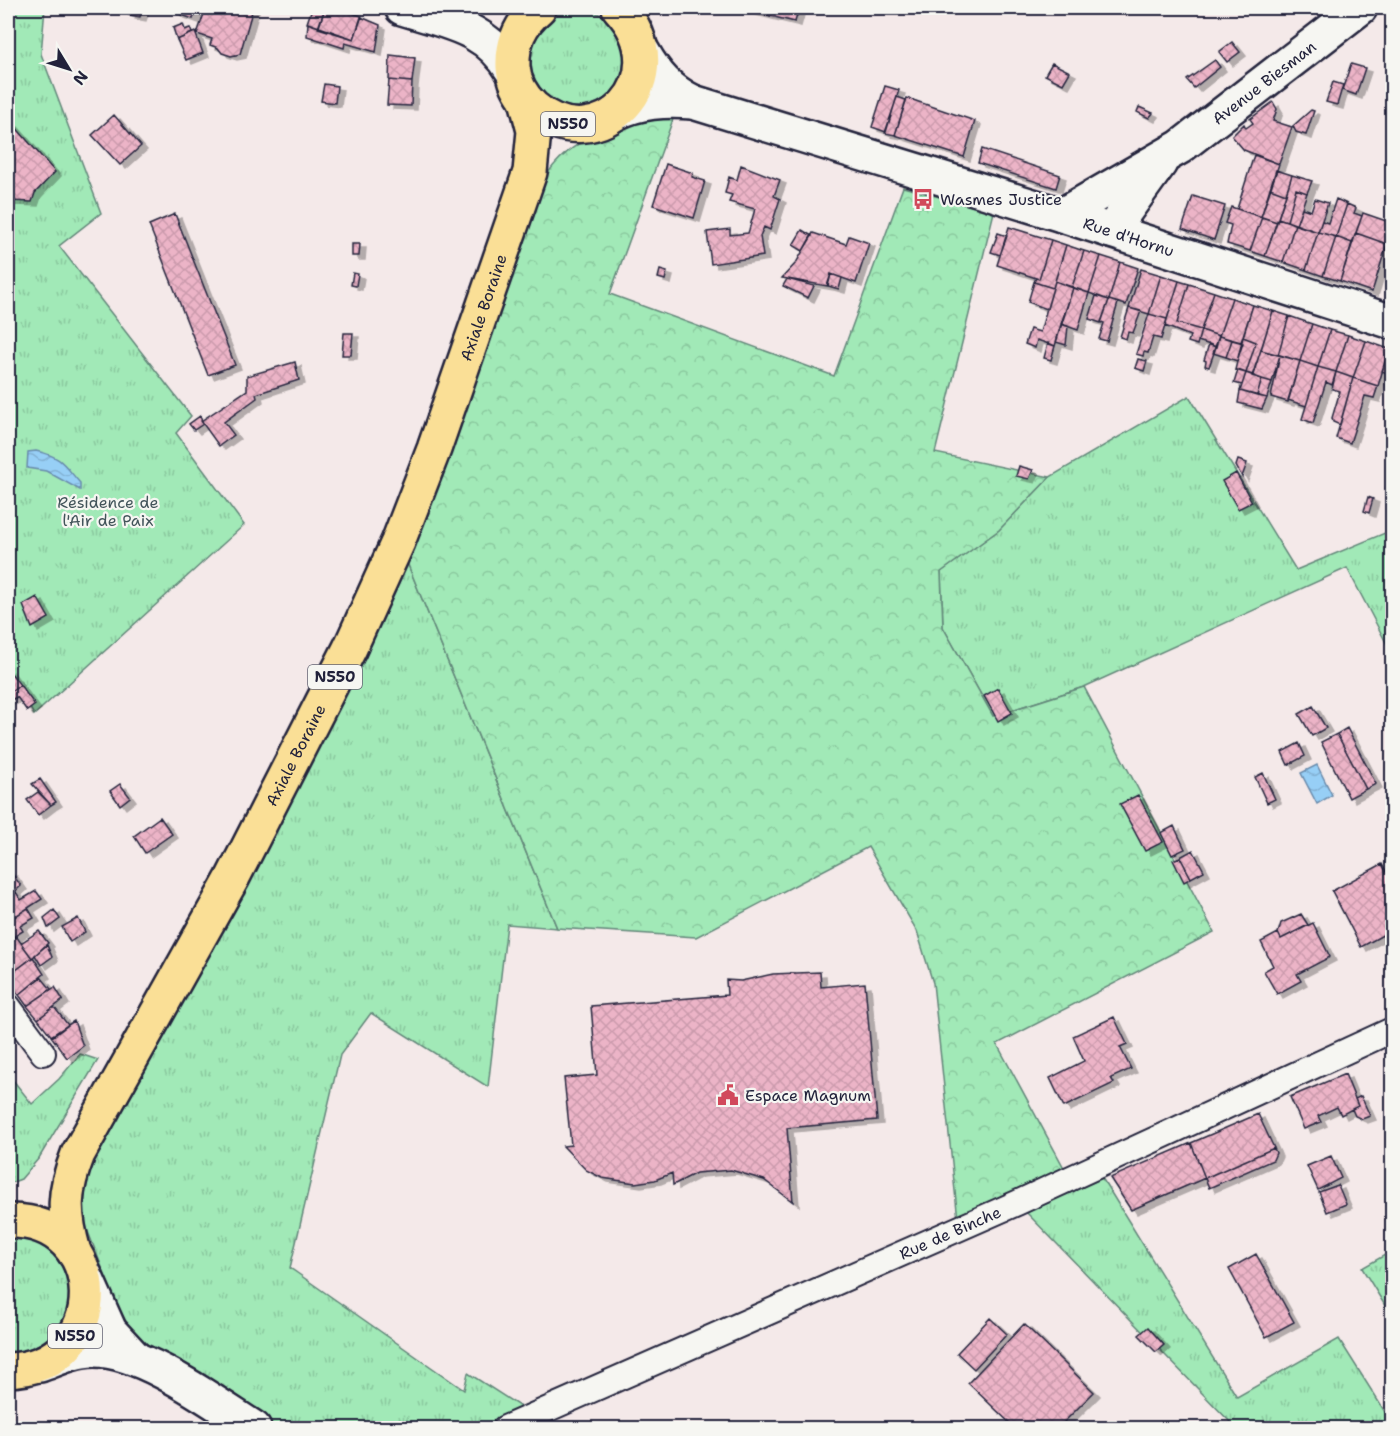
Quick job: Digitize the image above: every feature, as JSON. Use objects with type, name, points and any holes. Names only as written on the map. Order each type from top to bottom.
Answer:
[{"type":"main road","points":[[619,9],[639,37],[643,52]]},
{"type":"main road","name":"N550","points":[[530,172],[534,131],[512,53],[517,34],[533,13]]},
{"type":"main road","name":"N550","points":[[530,172],[546,152],[628,102],[637,87],[642,70],[643,52]]},
{"type":"main road","name":"N550","points":[[520,86],[543,115],[564,124],[601,119]]},
{"type":"main road","name":"Axiale Boraine","points":[[8,1370],[40,1365],[59,1354],[79,1328],[87,1297],[66,1224],[67,1181],[78,1154],[232,879],[350,648],[398,542],[434,449],[530,172]]},
{"type":"main road","name":"N550","points":[[8,1219],[33,1204],[78,1154]]},
{"type":"main road","name":"N550","points":[[8,1219],[42,1226],[60,1237],[79,1263]]},
{"type":"street","points":[[402,8],[473,31],[502,53],[520,86]]},
{"type":"street","name":"Avenue Biesman","points":[[1062,215],[1164,157],[1360,8]]},
{"type":"street","points":[[473,31],[496,29],[533,13]]},
{"type":"street","points":[[643,52],[655,73],[674,92],[693,102]]},
{"type":"street","points":[[601,119],[631,105],[666,100],[693,102]]},
{"type":"street","name":"Rue d'Hornu","points":[[693,102],[1062,215],[1392,322]]},
{"type":"street","name":"Avenue Biesman","points":[[1111,231],[1164,157]]},
{"type":"street","points":[[8,1006],[43,1053]]},
{"type":"street","name":"Rue de Binche","points":[[505,1428],[1017,1203],[1392,1030]]},
{"type":"street","points":[[79,1263],[110,1331],[136,1359]]},
{"type":"street","points":[[40,1365],[76,1352],[93,1350],[115,1352],[136,1359],[210,1400],[254,1428]]},
{"type":"green space","name":"Résidence de l'Air de Paix","points":[[8,8],[45,8],[41,54],[101,213],[59,246],[191,416],[176,433],[244,525],[34,715],[8,670]]},
{"type":"green space","points":[[567,9],[587,9],[612,23],[623,39],[626,58],[623,77],[612,93],[587,107],[567,107],[550,99],[536,85],[528,68],[528,48],[536,31],[550,17]]},
{"type":"green space","points":[[676,111],[610,294],[834,376],[903,187],[994,212],[935,453],[1050,477],[999,530],[941,572],[943,627],[993,716],[1084,687],[1214,932],[997,1044],[1070,1179],[959,1229],[933,983],[917,931],[868,847],[696,937],[557,928],[404,555],[548,173],[567,152],[595,135],[627,123]]},
{"type":"green space","points":[[1189,396],[1296,570],[1392,530],[1392,654],[1347,568],[1084,687],[993,716],[943,627],[941,572],[999,530],[1050,477]]},
{"type":"green space","points":[[404,555],[557,928],[507,924],[488,1087],[371,1013],[340,1055],[290,1268],[464,1390],[468,1373],[533,1415],[505,1428],[254,1428],[138,1342],[118,1308],[81,1214],[89,1170],[231,905]]},
{"type":"green space","points":[[80,1054],[98,1060],[39,1158],[21,1179],[8,1184],[8,1074],[32,1104],[59,1079]]},
{"type":"green space","points":[[1102,1178],[1237,1397],[1339,1339],[1392,1423],[1392,1428],[1236,1428],[1026,1212]]},
{"type":"green space","points":[[20,1237],[46,1248],[53,1254],[64,1269],[69,1285],[69,1302],[64,1318],[42,1343],[26,1350],[8,1352],[8,1238]]},
{"type":"green space","points":[[1392,1251],[1392,1317],[1362,1268]]},
{"type":"water","points":[[36,451],[58,459],[80,483],[80,490],[46,471],[27,468],[28,452]]},
{"type":"water","points":[[1317,765],[1332,795],[1317,804],[1301,773]]},
{"type":"building","points":[[131,8],[143,8],[140,17],[129,15]]},
{"type":"building","points":[[178,8],[197,8],[193,19],[176,13]]},
{"type":"building","points":[[206,8],[253,8],[240,54],[231,56],[222,53],[218,48],[210,45],[212,39],[197,34]]},
{"type":"building","points":[[312,8],[325,8],[319,27],[307,23]]},
{"type":"building","points":[[325,8],[335,8],[362,16],[354,39],[318,28]]},
{"type":"building","points":[[738,8],[799,8],[795,22]]},
{"type":"building","points":[[361,17],[380,25],[376,52],[345,43],[344,48],[307,36],[308,23],[354,39]]},
{"type":"building","points":[[183,24],[185,30],[190,28],[192,33],[177,40],[173,28]]},
{"type":"building","points":[[195,32],[203,53],[186,60],[177,40]]},
{"type":"building","points":[[1232,42],[1240,52],[1227,62],[1219,52]]},
{"type":"building","points":[[390,55],[415,58],[412,82],[389,80]]},
{"type":"building","points":[[1215,60],[1220,67],[1194,88],[1187,80]]},
{"type":"building","points":[[1052,63],[1070,72],[1063,84],[1045,75]]},
{"type":"building","points":[[1351,64],[1365,68],[1356,95],[1342,90]]},
{"type":"building","points":[[389,80],[412,82],[411,106],[387,105]]},
{"type":"building","points":[[1333,82],[1343,85],[1337,105],[1326,102]]},
{"type":"building","points":[[324,84],[337,86],[335,103],[321,101]]},
{"type":"building","points":[[885,86],[899,90],[886,132],[872,127]]},
{"type":"building","points":[[897,97],[906,100],[895,135],[885,133]]},
{"type":"building","points":[[907,98],[975,121],[964,157],[895,135]]},
{"type":"building","points":[[1273,102],[1277,109],[1273,121],[1292,127],[1279,164],[1244,150],[1232,136],[1244,124],[1246,128],[1253,123],[1250,119]]},
{"type":"building","points":[[1139,107],[1153,113],[1149,118],[1137,112]]},
{"type":"building","points":[[1311,110],[1314,111],[1306,135],[1296,132],[1293,126]]},
{"type":"building","points":[[114,115],[141,146],[120,165],[92,135]]},
{"type":"building","points":[[12,123],[55,172],[35,193],[32,202],[10,201],[8,203],[8,127]]},
{"type":"building","points":[[982,149],[1060,175],[1056,188],[978,163]]},
{"type":"building","points":[[1254,155],[1279,164],[1261,217],[1237,209]]},
{"type":"building","points":[[666,164],[693,173],[692,177],[705,181],[694,218],[653,205]]},
{"type":"building","points":[[741,165],[780,180],[774,196],[780,199],[770,230],[764,227],[760,236],[763,256],[711,264],[707,232],[730,229],[730,235],[748,233],[749,230],[755,209],[729,202],[732,195],[725,193],[729,177],[737,180]]},
{"type":"building","points":[[1276,170],[1292,175],[1286,194],[1270,188]]},
{"type":"building","points":[[1292,175],[1312,181],[1307,193],[1296,189],[1287,221],[1278,218]]},
{"type":"building","points":[[1270,188],[1286,194],[1277,222],[1261,217]]},
{"type":"building","points":[[1296,189],[1307,193],[1296,225],[1287,221]]},
{"type":"building","points":[[1193,196],[1225,206],[1214,240],[1182,229]]},
{"type":"building","points":[[1315,199],[1328,203],[1318,232],[1296,225],[1302,208],[1311,211]]},
{"type":"building","points":[[1336,199],[1347,204],[1336,237],[1318,232],[1322,221],[1328,223]]},
{"type":"building","points":[[1347,204],[1356,208],[1354,213],[1362,216],[1352,243],[1336,237]]},
{"type":"building","points":[[1231,207],[1262,217],[1250,251],[1227,244],[1231,225],[1225,223]]},
{"type":"building","points":[[1363,213],[1392,223],[1387,244],[1356,233]]},
{"type":"building","points":[[175,214],[235,365],[208,375],[149,225]]},
{"type":"building","points":[[1262,217],[1277,222],[1265,256],[1250,251]]},
{"type":"building","points":[[1278,218],[1295,224],[1283,262],[1265,256]]},
{"type":"building","points":[[1295,224],[1318,232],[1306,270],[1283,262]]},
{"type":"building","points":[[1009,227],[1051,240],[1039,279],[997,265]]},
{"type":"building","points":[[802,230],[812,236],[803,251],[793,245]]},
{"type":"building","points":[[1318,232],[1336,237],[1323,276],[1306,270]]},
{"type":"building","points":[[813,233],[846,244],[849,236],[869,243],[856,283],[831,274],[827,286],[782,278],[796,263]]},
{"type":"building","points":[[998,233],[1007,236],[1000,255],[991,252]]},
{"type":"building","points":[[1356,233],[1387,244],[1372,292],[1340,281]]},
{"type":"building","points":[[1336,237],[1352,243],[1340,281],[1323,276]]},
{"type":"building","points":[[1051,240],[1066,245],[1053,288],[1034,282],[1036,278],[1039,279]]},
{"type":"building","points":[[352,244],[360,244],[359,256],[352,256]]},
{"type":"building","points":[[1066,245],[1084,251],[1072,287],[1055,281]]},
{"type":"building","points":[[1084,251],[1101,256],[1089,293],[1072,287]]},
{"type":"building","points":[[1101,256],[1120,262],[1109,300],[1089,293]]},
{"type":"building","points":[[1120,262],[1138,268],[1126,305],[1109,300]]},
{"type":"building","points":[[1141,269],[1161,275],[1149,314],[1129,308]]},
{"type":"building","points":[[660,270],[667,272],[665,280],[658,278]]},
{"type":"building","points":[[353,273],[358,274],[356,286],[351,285]]},
{"type":"building","points":[[831,274],[842,278],[839,289],[828,286]]},
{"type":"building","points":[[1161,275],[1179,281],[1167,319],[1149,314]]},
{"type":"building","points":[[787,279],[814,286],[808,298],[783,286]]},
{"type":"building","points":[[1055,281],[1073,288],[1055,346],[1037,340],[1035,348],[1025,344],[1030,329],[1040,332]]},
{"type":"building","points":[[1179,281],[1189,284],[1177,323],[1201,330],[1197,345],[1188,342],[1190,336],[1165,326]]},
{"type":"building","points":[[1034,282],[1053,288],[1047,309],[1028,302]]},
{"type":"building","points":[[1189,284],[1214,292],[1201,330],[1177,323]]},
{"type":"building","points":[[1073,288],[1089,293],[1078,330],[1061,324]]},
{"type":"building","points":[[1214,292],[1232,298],[1219,336],[1201,330]]},
{"type":"building","points":[[1096,296],[1109,300],[1101,323],[1089,319]]},
{"type":"building","points":[[1232,298],[1253,305],[1241,342],[1219,336]]},
{"type":"building","points":[[1109,300],[1118,303],[1107,341],[1099,339],[1104,323],[1101,322]]},
{"type":"building","points":[[1253,305],[1273,311],[1253,375],[1246,373],[1256,342],[1243,337]]},
{"type":"building","points":[[1129,308],[1141,311],[1133,333],[1128,332],[1126,339],[1120,337]]},
{"type":"building","points":[[1273,311],[1289,316],[1278,355],[1261,350]]},
{"type":"building","points":[[1149,314],[1167,319],[1161,339],[1153,337],[1148,353],[1144,352],[1143,356],[1136,354]]},
{"type":"building","points":[[1289,316],[1312,324],[1300,361],[1278,355]]},
{"type":"building","points":[[1061,324],[1068,326],[1066,345],[1056,342]]},
{"type":"building","points":[[1312,324],[1330,330],[1318,367],[1300,361]]},
{"type":"building","points":[[1201,330],[1219,336],[1216,347],[1198,341]]},
{"type":"building","points":[[1330,330],[1348,335],[1336,372],[1318,367]]},
{"type":"building","points":[[344,333],[353,333],[351,355],[342,355]]},
{"type":"building","points":[[1348,335],[1366,341],[1353,378],[1336,372]]},
{"type":"building","points":[[1219,336],[1232,340],[1226,357],[1213,353]]},
{"type":"building","points":[[1243,337],[1256,342],[1246,373],[1235,370]]},
{"type":"building","points":[[1232,340],[1243,343],[1237,361],[1226,357]]},
{"type":"building","points":[[1366,341],[1389,349],[1378,386],[1353,378]]},
{"type":"building","points":[[1048,343],[1055,346],[1051,360],[1044,358]]},
{"type":"building","points":[[1209,344],[1216,347],[1209,367],[1205,366],[1206,361],[1204,360]]},
{"type":"building","points":[[1389,349],[1392,350],[1392,375],[1382,371]]},
{"type":"building","points":[[1261,350],[1280,355],[1272,382],[1252,376]]},
{"type":"building","points":[[1280,355],[1300,361],[1288,402],[1271,397]]},
{"type":"building","points":[[1138,359],[1147,361],[1144,371],[1135,368]]},
{"type":"building","points":[[1300,361],[1318,367],[1306,406],[1288,400]]},
{"type":"building","points":[[295,362],[299,380],[256,394],[257,398],[224,422],[234,435],[219,446],[201,421],[247,390],[247,376]]},
{"type":"building","points":[[1318,367],[1336,372],[1332,385],[1326,382],[1313,423],[1302,419]]},
{"type":"building","points":[[1238,370],[1246,373],[1242,385],[1234,383]]},
{"type":"building","points":[[1336,372],[1353,378],[1340,425],[1333,422],[1332,418],[1340,391],[1332,389]]},
{"type":"building","points":[[1246,373],[1262,379],[1257,396],[1240,391]]},
{"type":"building","points":[[1353,378],[1378,386],[1374,398],[1365,396],[1350,443],[1336,438]]},
{"type":"building","points":[[1262,379],[1272,382],[1267,398],[1257,396]]},
{"type":"building","points":[[1240,391],[1267,398],[1262,409],[1238,403]]},
{"type":"building","points":[[200,416],[203,424],[194,430],[189,424]]},
{"type":"building","points":[[1392,422],[1392,442],[1388,447],[1385,446]]},
{"type":"building","points":[[1238,460],[1247,463],[1242,477],[1236,466]]},
{"type":"building","points":[[1019,466],[1033,470],[1029,479],[1016,476]]},
{"type":"building","points":[[1236,473],[1252,502],[1238,509],[1222,481]]},
{"type":"building","points":[[1390,476],[1392,477],[1392,490],[1386,488]]},
{"type":"building","points":[[1368,497],[1373,499],[1369,513],[1364,511]]},
{"type":"building","points":[[37,597],[49,618],[32,628],[23,605]]},
{"type":"building","points":[[8,669],[20,685],[8,694]]},
{"type":"building","points":[[20,685],[35,705],[27,711],[17,697],[9,701],[8,698],[8,694]]},
{"type":"building","points":[[998,688],[1012,713],[998,721],[984,696]]},
{"type":"building","points":[[1313,706],[1326,728],[1312,736],[1299,714]]},
{"type":"building","points":[[1347,728],[1376,784],[1366,789],[1337,734]]},
{"type":"building","points":[[1337,734],[1366,789],[1349,798],[1321,742]]},
{"type":"building","points":[[1299,743],[1305,756],[1288,765],[1282,752]]},
{"type":"building","points":[[1263,773],[1275,799],[1267,803],[1255,777]]},
{"type":"building","points":[[40,779],[56,802],[51,805],[32,784]]},
{"type":"building","points":[[120,784],[130,797],[120,805],[110,791]]},
{"type":"building","points":[[38,792],[51,805],[38,815],[27,800]]},
{"type":"building","points":[[1138,795],[1163,842],[1145,851],[1120,804]]},
{"type":"building","points":[[160,817],[172,834],[145,853],[134,836]]},
{"type":"building","points":[[1174,826],[1185,849],[1172,855],[1161,833]]},
{"type":"building","points":[[1193,850],[1204,871],[1191,878],[1180,857]]},
{"type":"building","points":[[1180,857],[1191,878],[1184,882],[1173,860]]},
{"type":"building","points":[[1382,864],[1392,883],[1392,930],[1361,947],[1332,891]]},
{"type":"building","points":[[11,872],[21,886],[8,898],[8,874]]},
{"type":"building","points":[[36,891],[42,899],[11,919],[8,915],[8,898],[16,892],[21,900]]},
{"type":"building","points":[[28,908],[34,918],[20,926],[23,931],[8,940],[8,921]]},
{"type":"building","points":[[54,910],[60,919],[48,928],[44,918]]},
{"type":"building","points":[[1301,914],[1308,925],[1281,939],[1278,933],[1281,923]]},
{"type":"building","points":[[78,918],[85,932],[70,942],[62,927]]},
{"type":"building","points":[[1313,923],[1330,957],[1297,974],[1301,981],[1277,994],[1264,971],[1273,966],[1261,942],[1278,933],[1281,939]]},
{"type":"building","points":[[39,931],[48,943],[32,958],[21,943]]},
{"type":"building","points":[[16,936],[32,958],[8,976],[8,940]]},
{"type":"building","points":[[47,945],[52,957],[41,965],[35,955]]},
{"type":"building","points":[[33,957],[44,974],[19,995],[8,981],[8,976]]},
{"type":"building","name":"Espace Magnum","points":[[820,972],[821,987],[865,983],[877,1120],[787,1128],[793,1202],[764,1180],[731,1170],[696,1173],[673,1185],[672,1173],[655,1180],[635,1183],[602,1178],[586,1170],[563,1146],[571,1145],[564,1078],[597,1075],[591,1006],[727,995],[726,980],[741,981],[773,974]]},
{"type":"building","points":[[41,977],[51,989],[27,1006],[19,995]]},
{"type":"building","points":[[55,987],[63,1000],[38,1019],[27,1006]]},
{"type":"building","points":[[54,1007],[68,1025],[52,1037],[38,1019]]},
{"type":"building","points":[[1114,1017],[1127,1044],[1120,1047],[1131,1069],[1111,1078],[1114,1083],[1064,1107],[1050,1078],[1084,1061],[1073,1036]]},
{"type":"building","points":[[74,1021],[83,1046],[67,1058],[51,1036]]},
{"type":"building","points":[[1345,1074],[1358,1106],[1341,1115],[1337,1107],[1318,1116],[1321,1122],[1304,1129],[1290,1097]]},
{"type":"building","points":[[1361,1096],[1370,1116],[1362,1119],[1355,1116],[1352,1109],[1358,1106],[1355,1099]]},
{"type":"building","points":[[1258,1114],[1274,1148],[1205,1178],[1191,1143]]},
{"type":"building","points":[[1191,1143],[1205,1178],[1131,1210],[1110,1178]]},
{"type":"building","points":[[1274,1148],[1276,1153],[1273,1160],[1209,1188],[1205,1178]]},
{"type":"building","points":[[1331,1156],[1341,1178],[1318,1190],[1307,1166]]},
{"type":"building","points":[[1338,1185],[1346,1204],[1327,1212],[1319,1192]]},
{"type":"building","points":[[1256,1254],[1294,1322],[1266,1337],[1229,1269]]},
{"type":"building","points":[[990,1318],[1007,1334],[974,1369],[957,1353]]},
{"type":"building","points":[[1024,1324],[1094,1392],[1058,1428],[1015,1428],[968,1383]]},
{"type":"building","points":[[1148,1327],[1164,1345],[1156,1352],[1139,1335]]},
{"type":"place","name":"Wasmes Justice","points":[[923,199]]},
{"type":"place","name":"Espace Magnum","points":[[728,1095]]}]
